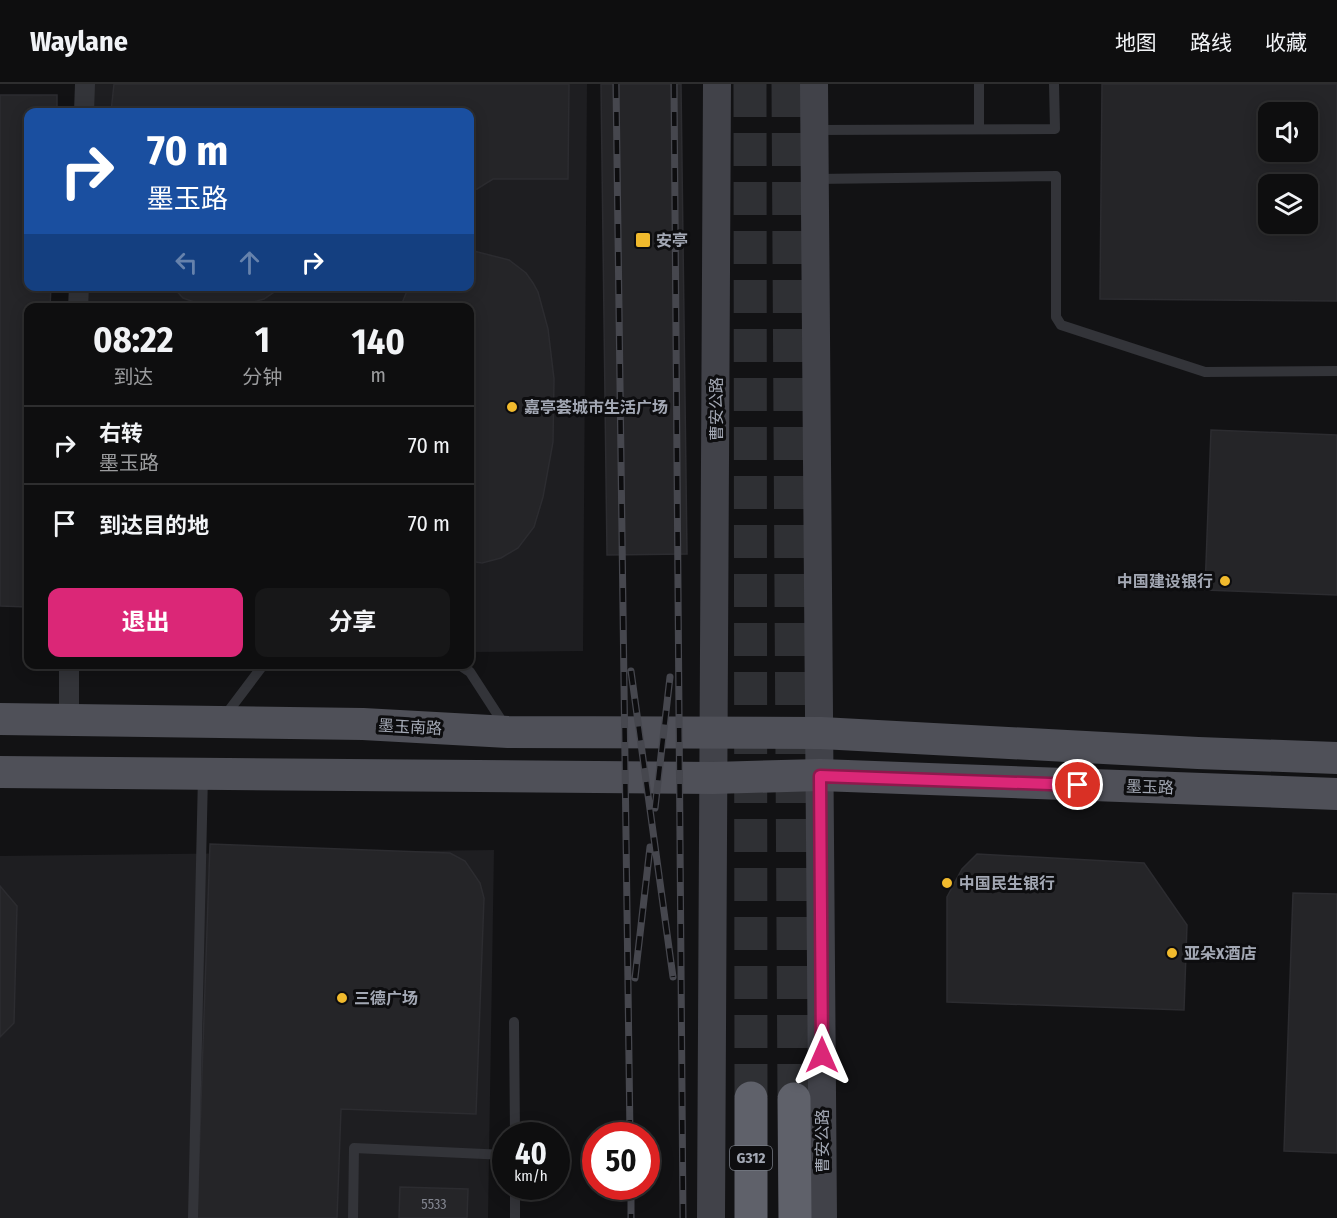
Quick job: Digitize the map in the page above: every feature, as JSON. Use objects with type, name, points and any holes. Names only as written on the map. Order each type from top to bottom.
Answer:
[{"type":"highway","name":"G312","points":[[751,1098],[752,1218]]},
{"type":"highway","name":"曹安公路","points":[[794,1098],[795,1218]]},
{"type":"main road","name":"曹安公路","points":[[713,778],[717,84]]},
{"type":"main road","points":[[814,84],[815,179]]},
{"type":"main road","name":"曹安公路","points":[[815,179],[815,472],[821,733],[823,1218]]},
{"type":"main road","name":"墨玉南路","points":[[0,719],[219,724],[363,724],[508,732],[821,733]]},
{"type":"main road","points":[[821,733],[1337,758]]},
{"type":"main road","points":[[0,772],[713,778],[820,776]]},
{"type":"main road","name":"墨玉路","points":[[820,776],[1337,794]]},
{"type":"main road","points":[[711,1218],[713,778]]},
{"type":"street","points":[[84,108],[85,84]]},
{"type":"street","points":[[69,669],[69,721]]},
{"type":"lane","points":[[979,84],[979,128]]},
{"type":"lane","points":[[815,129],[1055,129],[1054,84]]},
{"type":"lane","points":[[815,179],[1056,176],[1056,318],[1061,325],[1205,372],[1337,371]]},
{"type":"lane","points":[[219,724],[260,669]]},
{"type":"lane","points":[[466,669],[470,672],[508,732]]},
{"type":"lane","points":[[193,1218],[203,775]]},
{"type":"lane","points":[[514,1022],[515,1122]]},
{"type":"lane","points":[[353,1218],[354,1148],[492,1154]]},
{"type":"lane","points":[[515,1200],[515,1218]]},
{"type":"shaded area","points":[[83,84],[587,84],[583,651],[474,652],[474,303],[86,303],[86,291],[474,291],[474,108],[83,108]]},
{"type":"shaded area","points":[[494,850],[488,1218],[0,1218],[0,856]]},
{"type":"building","points":[[114,84],[569,84],[568,179],[493,179],[474,189],[474,108],[111,108]]},
{"type":"building","name":"安亭","points":[[601,84],[681,84],[687,554],[607,555]]},
{"type":"building","points":[[1102,84],[1337,84],[1337,301],[1100,299]]},
{"type":"building","points":[[0,95],[57,95],[57,108],[24,108],[24,291],[51,291],[50,303],[24,303],[24,607],[0,606]]},
{"type":"building","name":"嘉亭荟城市生活广场","points":[[474,251],[509,260],[526,273],[538,292],[548,329],[554,379],[553,442],[543,497],[534,527],[518,548],[501,558],[482,563],[474,562],[474,303],[402,303],[407,291],[474,291]]},
{"type":"building","points":[[177,291],[276,291],[264,299],[250,303],[197,303],[183,298]]},
{"type":"building","points":[[1211,430],[1337,435],[1337,595],[1205,590]]},
{"type":"building","name":"三德广场","points":[[210,844],[450,853],[465,861],[480,883],[484,898],[476,1114],[341,1109],[337,1218],[197,1218]]},
{"type":"building","points":[[977,854],[1144,863],[1187,925],[1184,1010],[947,1002],[947,897],[962,869]]},
{"type":"building","points":[[0,886],[17,906],[14,1023],[0,1037]]},
{"type":"building","points":[[1293,893],[1337,894],[1337,1153],[1284,1151]]},
{"type":"building","points":[[400,1187],[468,1189],[467,1218],[399,1218]]},
{"type":"tunnel","points":[[750,84],[751,1098]]},
{"type":"tunnel","points":[[788,84],[794,1099]]},
{"type":"railway","points":[[616,84],[630,1122]]},
{"type":"railway","points":[[674,84],[683,1218]]},
{"type":"railway","points":[[631,671],[673,977]]},
{"type":"railway","points":[[655,808],[670,677]]},
{"type":"railway","points":[[635,978],[650,847]]},
{"type":"railway","points":[[631,1200],[631,1218]]},
{"type":"place","name":"安亭","points":[[643,240]]},
{"type":"place","name":"嘉亭荟城市生活广场","points":[[512,407]]},
{"type":"place","name":"中国建设银行","points":[[1225,581]]},
{"type":"place","name":"中国民生银行","points":[[947,883]]},
{"type":"place","name":"亚朵X酒店","points":[[1172,953]]},
{"type":"place","name":"三德广场","points":[[342,998]]},
{"type":"route","points":[[822,1055],[820,776],[1078,785]]}]
